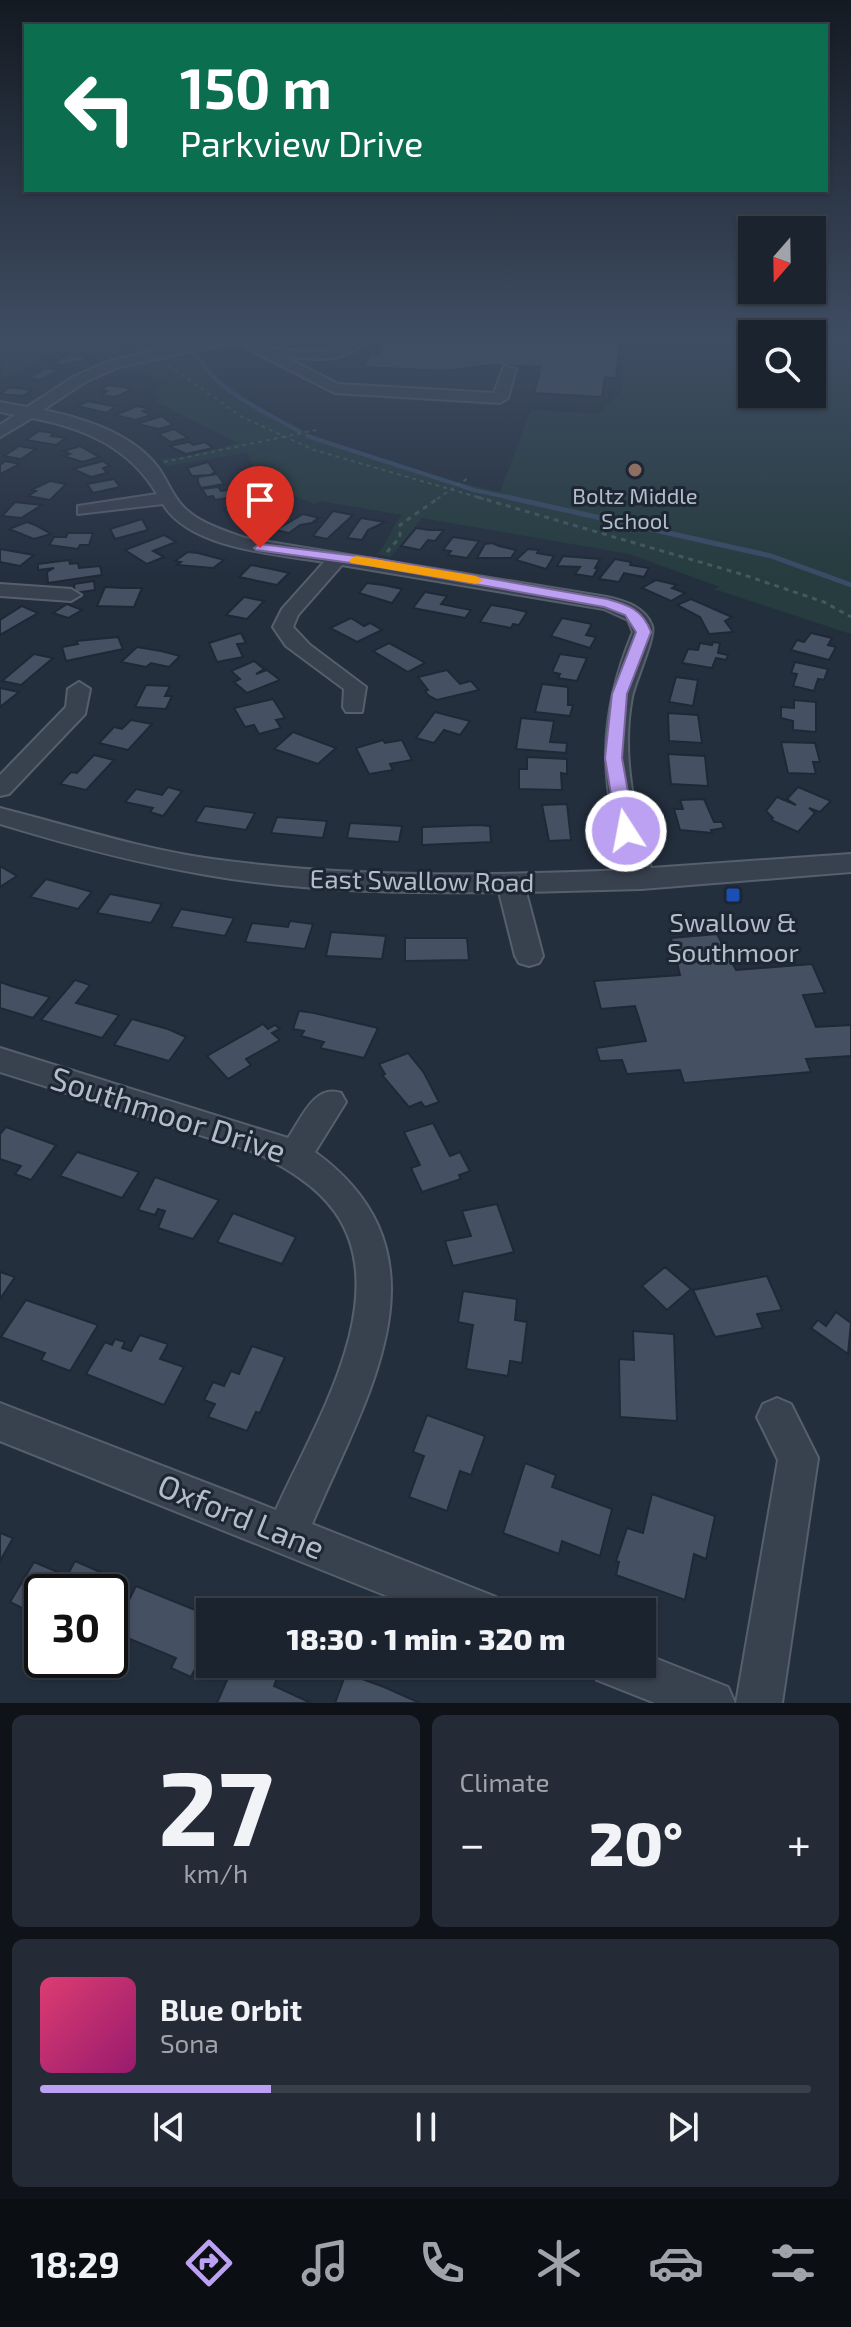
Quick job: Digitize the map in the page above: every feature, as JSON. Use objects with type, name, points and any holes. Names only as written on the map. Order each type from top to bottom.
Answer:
[{"type":"street","points":[[0,432],[23,416]]},
{"type":"street","points":[[46,416],[104,433],[146,464],[166,498],[189,520],[220,536],[260,548],[377,563],[607,603],[638,618],[643,632],[619,694],[613,758],[626,831],[641,880]]},
{"type":"street","points":[[84,510],[166,498]]},
{"type":"street","points":[[338,558],[289,613],[283,627],[288,640],[318,658],[355,687],[354,707]]},
{"type":"street","points":[[0,590],[71,595]]},
{"type":"street","points":[[0,789],[77,709],[79,689]]},
{"type":"street","name":"East Swallow Road","points":[[0,816],[87,843],[220,869],[366,884],[511,886],[641,880],[851,863]]},
{"type":"street","points":[[511,886],[529,956]]},
{"type":"street","name":"Southmoor Drive","points":[[0,1060],[253,1138],[295,1155],[324,1175],[357,1215],[367,1236],[377,1290],[367,1348],[286,1535]]},
{"type":"street","points":[[295,1155],[330,1102]]},
{"type":"street","points":[[759,1703],[798,1458],[777,1417]]},
{"type":"street","name":"Oxford Lane","points":[[0,1422],[446,1598]]},
{"type":"street","points":[[649,1678],[712,1703]]},
{"type":"path","points":[[241,416],[286,438],[449,492],[741,574],[824,602],[851,617]]},
{"type":"path","points":[[146,464],[316,430]]},
{"type":"path","points":[[377,563],[400,537],[400,525],[468,478]]},
{"type":"green space","points":[[186,416],[277,416],[334,444],[421,472],[500,492],[529,416],[851,416],[851,634],[714,589],[720,587],[629,554],[422,518],[391,557],[377,554],[402,515],[320,501],[314,504],[260,482],[248,453],[166,466],[160,459],[190,456],[238,443]]},
{"type":"building","points":[[121,416],[147,416],[136,420]]},
{"type":"building","points":[[163,416],[173,425],[159,429],[137,424]]},
{"type":"building","points":[[174,429],[188,438],[171,442],[158,434]]},
{"type":"building","points":[[39,431],[66,438],[56,445],[26,440]]},
{"type":"building","points":[[189,442],[193,445],[205,442],[213,448],[186,454],[169,446]]},
{"type":"building","points":[[19,446],[36,449],[21,459],[4,456]]},
{"type":"building","points":[[80,446],[99,457],[83,462],[63,456],[70,454],[64,451]]},
{"type":"building","points":[[5,461],[20,464],[0,474],[0,465]]},
{"type":"building","points":[[103,461],[110,466],[103,468],[107,473],[91,477],[73,469]]},
{"type":"building","points":[[208,462],[215,472],[210,475],[192,476],[187,468]]},
{"type":"building","points":[[217,474],[224,484],[201,488],[198,477]]},
{"type":"building","points":[[114,479],[120,487],[93,493],[87,484]]},
{"type":"building","points":[[50,481],[66,484],[50,500],[28,496],[36,491],[31,490]]},
{"type":"building","points":[[218,487],[221,491],[240,488],[245,495],[215,500],[213,496],[207,497],[202,489]]},
{"type":"building","points":[[252,496],[271,504],[236,516],[223,510]]},
{"type":"building","points":[[15,502],[42,505],[21,518],[2,516]]},
{"type":"building","points":[[263,511],[284,519],[268,528],[247,520]]},
{"type":"building","points":[[333,511],[353,515],[327,539],[313,536]]},
{"type":"building","points":[[303,514],[319,518],[314,521],[318,522],[300,525],[289,533],[276,530]]},
{"type":"building","points":[[361,518],[385,522],[368,530],[362,540],[347,538]]},
{"type":"building","points":[[142,519],[148,530],[115,539],[110,529]]},
{"type":"building","points":[[27,522],[51,534],[34,539],[9,529]]},
{"type":"building","points":[[416,528],[444,530],[435,541],[428,540],[420,550],[401,546]]},
{"type":"building","points":[[68,533],[93,533],[89,545],[80,545],[78,549],[49,545],[54,537],[66,537]]},
{"type":"building","points":[[164,535],[176,542],[153,551],[164,557],[147,564],[125,550]]},
{"type":"building","points":[[453,537],[479,541],[467,558],[448,555],[451,551],[443,550]]},
{"type":"building","points":[[485,544],[516,550],[511,558],[477,558]]},
{"type":"building","points":[[0,549],[34,555],[20,566],[0,562]]},
{"type":"building","points":[[528,549],[554,556],[546,569],[516,560]]},
{"type":"building","points":[[188,552],[224,560],[213,568],[177,565],[181,562],[175,561]]},
{"type":"building","points":[[563,556],[600,559],[593,577],[575,574],[580,567],[557,566]]},
{"type":"building","points":[[615,559],[649,568],[644,577],[624,573],[619,582],[599,579]]},
{"type":"building","points":[[69,560],[70,564],[78,563],[79,568],[100,566],[102,575],[48,583],[47,572],[54,568],[38,570],[38,564]]},
{"type":"building","points":[[251,565],[289,573],[277,585],[239,577]]},
{"type":"building","points":[[656,580],[677,585],[672,588],[685,593],[671,601],[642,588]]},
{"type":"building","points":[[94,581],[95,590],[75,593],[74,584]]},
{"type":"building","points":[[367,583],[402,589],[392,603],[359,593]]},
{"type":"building","points":[[105,587],[142,588],[134,607],[97,606]]},
{"type":"building","points":[[425,592],[447,596],[441,604],[471,610],[465,618],[413,608]]},
{"type":"building","points":[[244,597],[264,601],[247,619],[226,615]]},
{"type":"building","points":[[691,599],[732,617],[725,621],[733,632],[709,634],[700,617],[677,605]]},
{"type":"building","points":[[67,604],[82,610],[68,618],[53,613]]},
{"type":"building","points":[[491,605],[527,612],[519,625],[513,624],[511,628],[480,622]]},
{"type":"building","points":[[22,606],[38,613],[0,635],[0,620]]},
{"type":"building","points":[[351,618],[364,626],[370,623],[382,630],[357,642],[330,628]]},
{"type":"building","points":[[562,618],[592,624],[586,635],[596,637],[590,648],[551,636]]},
{"type":"building","points":[[241,633],[246,643],[237,644],[243,657],[217,662],[209,643]]},
{"type":"building","points":[[811,633],[832,638],[828,645],[836,647],[829,660],[791,650],[797,640],[804,642]]},
{"type":"building","points":[[118,637],[123,649],[66,661],[62,647],[78,644],[76,641]]},
{"type":"building","points":[[713,642],[720,643],[718,653],[728,655],[726,660],[716,658],[712,668],[682,663],[688,649],[698,650],[700,643],[712,645]]},
{"type":"building","points":[[389,643],[425,663],[408,672],[373,651]]},
{"type":"building","points":[[137,647],[180,656],[169,667],[121,662]]},
{"type":"building","points":[[34,654],[53,658],[21,685],[2,681]]},
{"type":"building","points":[[560,654],[587,658],[577,681],[558,678],[560,674],[552,672]]},
{"type":"building","points":[[254,661],[264,669],[256,674],[267,670],[280,680],[247,693],[234,682],[240,679],[231,671]]},
{"type":"building","points":[[795,662],[828,669],[824,680],[818,679],[814,691],[793,686],[797,674],[791,673]]},
{"type":"building","points":[[447,670],[460,684],[471,681],[479,690],[437,700],[429,696],[418,677]]},
{"type":"building","points":[[676,677],[698,680],[693,706],[669,702]]},
{"type":"building","points":[[542,684],[568,687],[568,705],[573,705],[570,716],[535,712]]},
{"type":"building","points":[[146,685],[170,686],[165,696],[172,696],[166,709],[135,707]]},
{"type":"building","points":[[0,688],[19,692],[0,707]]},
{"type":"building","points":[[273,699],[285,718],[276,720],[281,728],[259,734],[254,725],[245,727],[234,708]]},
{"type":"building","points":[[794,700],[816,702],[816,732],[793,730],[793,721],[781,718],[781,707],[794,708]]},
{"type":"building","points":[[435,712],[470,721],[460,735],[444,730],[434,743],[416,738]]},
{"type":"building","points":[[668,713],[698,715],[702,743],[669,741]]},
{"type":"building","points":[[521,718],[554,721],[550,742],[567,743],[566,753],[516,749]]},
{"type":"building","points":[[131,720],[152,724],[128,750],[99,743],[114,727],[122,729]]},
{"type":"building","points":[[293,732],[336,748],[318,764],[274,749]]},
{"type":"building","points":[[383,740],[385,743],[402,740],[412,760],[390,764],[393,770],[369,774],[356,748]]},
{"type":"building","points":[[781,742],[815,743],[820,762],[813,762],[816,774],[788,773]]},
{"type":"building","points":[[668,754],[705,756],[708,786],[671,784]]},
{"type":"building","points":[[94,755],[114,760],[86,790],[60,784],[71,772],[77,773]]},
{"type":"building","points":[[527,757],[567,759],[567,774],[561,773],[562,790],[519,789],[519,769],[527,769]]},
{"type":"building","points":[[168,787],[182,791],[163,816],[150,812],[153,808],[125,802],[136,789],[162,795]]},
{"type":"building","points":[[798,787],[831,801],[820,812],[809,808],[815,813],[798,832],[771,820],[773,818],[766,811],[777,797],[796,805],[787,799]]},
{"type":"building","points":[[704,799],[714,822],[722,822],[724,828],[711,830],[712,833],[680,830],[674,809],[683,809],[680,800]]},
{"type":"building","points":[[567,804],[571,840],[549,841],[542,805]]},
{"type":"building","points":[[205,806],[255,813],[246,830],[195,822]]},
{"type":"building","points":[[277,817],[327,821],[323,838],[271,833]]},
{"type":"building","points":[[350,823],[402,826],[399,842],[347,838]]},
{"type":"building","points":[[490,826],[491,842],[422,845],[422,827]]},
{"type":"building","points":[[0,866],[17,876],[0,887]]},
{"type":"building","points":[[46,879],[92,892],[78,909],[30,897]]},
{"type":"building","points":[[110,894],[162,904],[151,923],[97,913]]},
{"type":"building","points":[[181,909],[234,918],[225,936],[171,927]]},
{"type":"building","points":[[290,921],[313,924],[305,949],[245,942],[252,923],[288,927]]},
{"type":"building","points":[[331,932],[386,936],[382,959],[326,956]]},
{"type":"building","points":[[717,934],[736,970],[812,964],[825,993],[803,995],[816,1027],[851,1025],[851,1056],[806,1059],[811,1072],[684,1083],[680,1070],[627,1074],[622,1060],[600,1061],[596,1048],[646,1041],[635,1006],[601,1009],[594,981],[680,975],[671,938]]},
{"type":"building","points":[[405,938],[467,938],[469,960],[405,961]]},
{"type":"building","points":[[75,980],[90,985],[76,1003],[119,1015],[102,1038],[41,1020]]},
{"type":"building","points":[[0,982],[50,997],[33,1018],[0,1008]]},
{"type":"building","points":[[299,1011],[378,1028],[364,1058],[320,1048],[324,1042],[301,1036],[304,1031],[293,1029]]},
{"type":"building","points":[[132,1019],[186,1037],[169,1061],[114,1045]]},
{"type":"building","points":[[263,1024],[268,1029],[275,1025],[280,1029],[272,1033],[280,1040],[246,1059],[251,1065],[228,1079],[207,1056]]},
{"type":"building","points":[[408,1053],[424,1073],[439,1102],[425,1107],[421,1102],[409,1107],[382,1075],[385,1074],[379,1064]]},
{"type":"building","points":[[433,1123],[450,1156],[460,1152],[470,1171],[459,1175],[461,1179],[422,1192],[411,1168],[420,1165],[404,1132]]},
{"type":"building","points":[[6,1127],[56,1145],[31,1180],[15,1174],[21,1166],[0,1159],[0,1134]]},
{"type":"building","points":[[77,1152],[139,1172],[122,1198],[60,1176]]},
{"type":"building","points":[[155,1177],[219,1200],[193,1239],[158,1228],[165,1211],[158,1209],[155,1215],[138,1210]]},
{"type":"building","points":[[497,1204],[514,1252],[453,1266],[445,1241],[471,1236],[462,1211]]},
{"type":"building","points":[[233,1213],[296,1237],[282,1264],[217,1242]]},
{"type":"building","points":[[665,1267],[691,1289],[667,1310],[642,1286]]},
{"type":"building","points":[[0,1272],[15,1277],[0,1299]]},
{"type":"building","points":[[767,1276],[782,1310],[757,1314],[763,1328],[715,1337],[693,1290]]},
{"type":"building","points":[[463,1291],[517,1299],[515,1320],[527,1322],[522,1363],[510,1361],[508,1376],[466,1369],[473,1325],[458,1322]]},
{"type":"building","points":[[26,1300],[98,1325],[70,1371],[41,1360],[45,1353],[1,1337]]},
{"type":"building","points":[[836,1312],[851,1323],[848,1354],[811,1328],[818,1320],[826,1326]]},
{"type":"building","points":[[633,1331],[674,1334],[677,1421],[620,1417],[619,1359],[634,1360]]},
{"type":"building","points":[[140,1335],[168,1344],[160,1359],[184,1367],[164,1405],[86,1374],[105,1342],[112,1345],[115,1339],[125,1342],[122,1348],[131,1351]]},
{"type":"building","points":[[252,1346],[285,1357],[260,1413],[256,1412],[247,1431],[208,1417],[215,1404],[204,1400],[213,1382],[224,1386],[231,1371],[239,1374]]},
{"type":"building","points":[[427,1415],[485,1436],[471,1475],[460,1471],[447,1511],[409,1497],[424,1456],[413,1452]]},
{"type":"building","points":[[525,1463],[556,1475],[552,1487],[612,1509],[600,1556],[562,1541],[559,1554],[503,1533]]},
{"type":"building","points":[[652,1494],[715,1516],[706,1559],[694,1554],[685,1600],[616,1575],[619,1562],[616,1561],[627,1528],[643,1533]]},
{"type":"building","points":[[0,1533],[13,1538],[0,1561]]},
{"type":"building","points":[[75,1561],[105,1574],[68,1574]]},
{"type":"building","points":[[34,1562],[62,1574],[27,1574]]},
{"type":"building","points":[[24,1579],[24,1609],[10,1602]]},
{"type":"building","points":[[136,1586],[196,1610],[196,1667],[191,1677],[171,1668],[176,1658],[128,1638],[128,1602]]},
{"type":"building","points":[[228,1678],[277,1678],[274,1686],[311,1703],[217,1703]]},
{"type":"building","points":[[344,1678],[360,1678],[420,1703],[335,1703]]},
{"type":"waterway","points":[[272,416],[300,432]]},
{"type":"waterway","points":[[307,436],[474,490],[515,499]]},
{"type":"waterway","points":[[507,497],[515,499]]},
{"type":"waterway","points":[[515,499],[771,556],[851,585]]},
{"type":"slow traffic","points":[[356,560],[476,580]]},
{"type":"place","name":"Boltz Middle School","points":[[635,470]]},
{"type":"place","name":"Swallow & Southmoor","points":[[733,895]]},
{"type":"route","points":[[260,548],[373,562],[607,603],[638,618],[643,632],[628,664],[614,725],[613,758],[626,831]]}]
